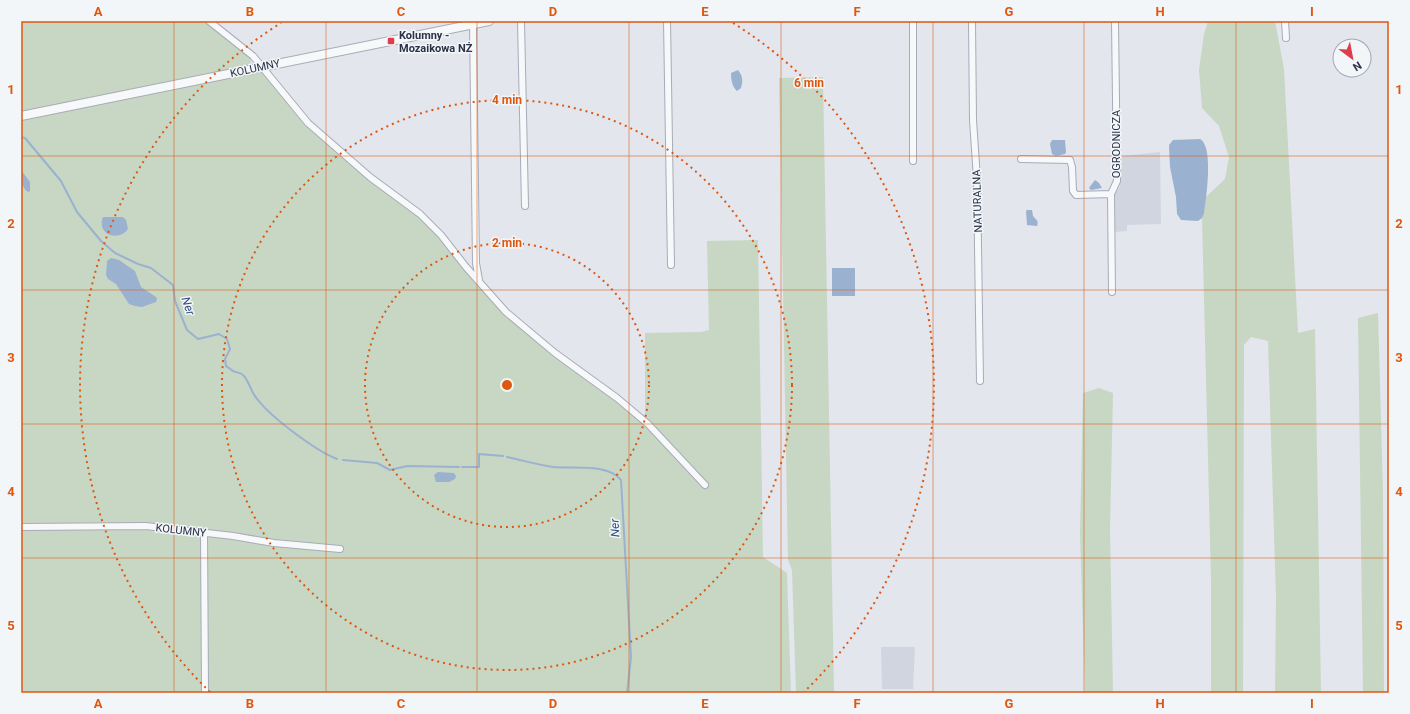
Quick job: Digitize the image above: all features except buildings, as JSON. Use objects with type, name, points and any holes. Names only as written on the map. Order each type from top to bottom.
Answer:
[{"type":"street","points":[[209,21],[253,56],[308,122],[370,177],[420,214],[441,235],[466,268],[510,316],[555,353],[617,398],[648,424],[705,485]]},
{"type":"street","name":"KOLUMNY","points":[[21,116],[489,21]]},
{"type":"street","points":[[521,21],[524,206]]},
{"type":"street","points":[[667,21],[672,265]]},
{"type":"street","points":[[913,21],[913,161]]},
{"type":"street","name":"NATURALNA","points":[[972,21],[973,120],[977,179],[980,381]]},
{"type":"street","name":"OGRODNICZA","points":[[1021,159],[1070,160],[1072,167],[1073,191],[1076,195],[1111,194],[1117,181],[1115,21]]},
{"type":"street","points":[[1284,21],[1286,38]]},
{"type":"street","points":[[473,24],[476,264],[479,281]]},
{"type":"street","points":[[1111,194],[1112,292]]},
{"type":"street","name":"KOLUMNY","points":[[21,527],[146,526],[234,536],[274,544],[340,549]]},
{"type":"street","points":[[204,532],[205,693]]},
{"type":"shaded area","points":[[1160,152],[1161,224],[1127,225],[1127,231],[1114,232],[1114,196],[1120,186],[1122,156]]},
{"type":"shaded area","points":[[881,647],[915,647],[913,689],[882,689]]},
{"type":"green space","points":[[21,21],[204,21],[237,46],[250,58],[251,63],[266,72],[300,115],[425,222],[499,306],[645,421],[645,333],[701,332],[709,330],[707,241],[758,240],[763,557],[787,573],[791,693],[21,693]]},
{"type":"green space","points":[[1208,21],[1275,21],[1284,69],[1298,333],[1315,329],[1321,693],[1275,693],[1276,597],[1268,341],[1251,337],[1244,345],[1243,693],[1211,693],[1211,579],[1202,218],[1206,197],[1225,179],[1229,157],[1219,126],[1202,108],[1199,70],[1204,34]]},
{"type":"green space","points":[[823,77],[834,693],[796,693],[792,570],[788,560],[779,78]]},
{"type":"green space","points":[[1378,313],[1383,492],[1384,693],[1363,693],[1358,318]]},
{"type":"green space","points":[[1099,388],[1113,393],[1110,530],[1113,693],[1085,693],[1080,534],[1083,393]]},
{"type":"water","points":[[738,70],[742,76],[742,81],[741,88],[737,91],[733,85],[731,73]]},
{"type":"water","points":[[1200,139],[1207,152],[1208,162],[1204,213],[1202,218],[1198,221],[1181,220],[1177,214],[1176,197],[1170,167],[1169,145],[1173,140]]},
{"type":"water","points":[[1052,140],[1065,140],[1065,154],[1056,156],[1052,154],[1050,144]]},
{"type":"water","points":[[21,170],[30,182],[30,191],[28,192],[21,180]]},
{"type":"water","points":[[1095,180],[1102,188],[1091,190],[1089,188]]},
{"type":"water","points":[[1027,210],[1032,210],[1033,216],[1038,224],[1037,226],[1027,225]]},
{"type":"water","points":[[103,217],[123,217],[126,220],[128,229],[119,235],[110,235],[105,232],[103,228]]},
{"type":"water","points":[[111,258],[119,260],[135,271],[141,287],[156,297],[156,302],[142,307],[129,304],[116,284],[108,279],[106,275],[107,261]]},
{"type":"water","points":[[832,268],[855,268],[855,296],[832,296]]},
{"type":"water","points":[[438,472],[454,473],[456,476],[455,479],[449,482],[436,482],[434,475]]},
{"type":"waterway","name":"Ner","points":[[21,137],[25,138],[61,181],[77,212],[101,241],[115,253],[138,264],[151,268],[173,285],[175,301],[187,330],[198,339],[219,334],[227,339],[230,349],[225,359],[226,366],[243,375],[256,397],[273,416],[306,442],[337,459]]},
{"type":"waterway","name":"Ner","points":[[462,467],[479,467],[479,454],[503,456]]},
{"type":"waterway","name":"Ner","points":[[507,457],[553,467],[599,469],[608,471],[621,480],[631,657],[627,693]]},
{"type":"waterway","name":"Ner","points":[[343,460],[377,463],[390,470],[407,466],[459,467]]},
{"type":"place","name":"Kolumny - Mozaikowa NŻ","points":[[391,41]]}]
